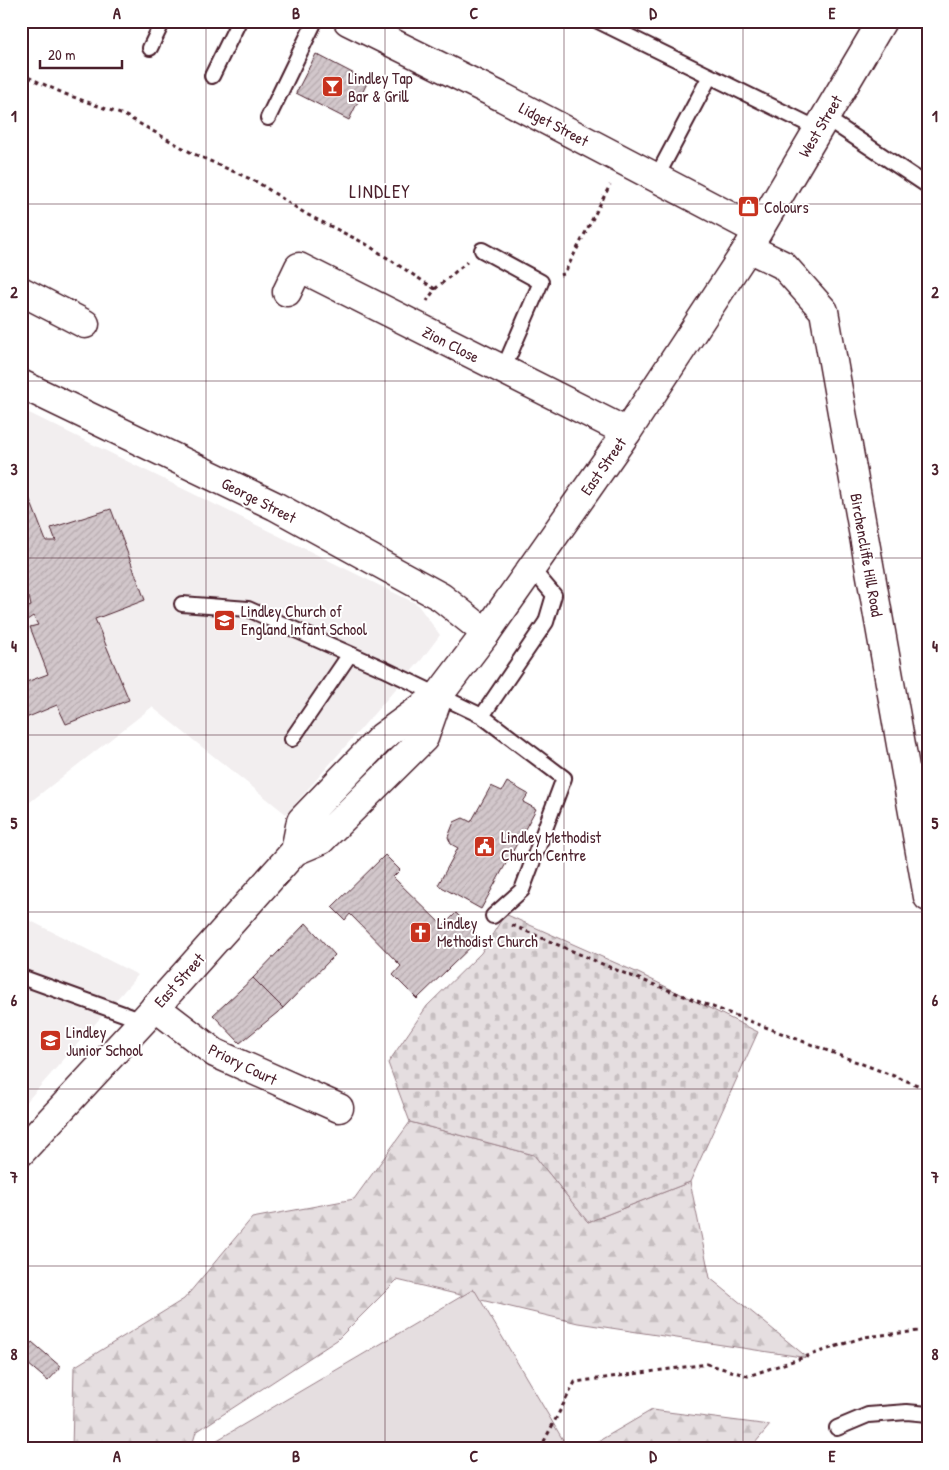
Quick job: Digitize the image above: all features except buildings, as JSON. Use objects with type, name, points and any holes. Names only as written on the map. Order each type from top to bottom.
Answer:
[{"type":"street","name":"Lidget Street","points":[[348,21],[504,98],[623,160],[656,178],[753,239]]},
{"type":"street","name":"West Street","points":[[753,239],[822,124],[879,22]]},
{"type":"street","name":"East Street","points":[[21,1152],[149,1014],[295,851],[321,840],[424,738],[439,695],[486,633],[627,432],[753,239]]},
{"type":"street","name":"Birchencliffe Hill Road","points":[[753,239],[783,265],[824,311],[928,897]]},
{"type":"street","name":"Zion Close","points":[[287,292],[299,267],[627,432]]},
{"type":"street","points":[[21,291],[84,324]]},
{"type":"street","name":"George Street","points":[[21,384],[274,506],[441,597],[486,633]]},
{"type":"street","name":"Priory Court","points":[[149,1014],[215,1054],[339,1108]]},
{"type":"lane","points":[[150,48],[163,21]]},
{"type":"lane","points":[[212,76],[239,21]]},
{"type":"lane","points":[[268,118],[315,21]]},
{"type":"lane","points":[[598,21],[710,76],[822,124],[928,186]]},
{"type":"lane","points":[[656,178],[710,76]]},
{"type":"lane","points":[[482,250],[541,282],[503,370]]},
{"type":"lane","points":[[482,716],[546,622],[554,595],[531,568]]},
{"type":"lane","points":[[182,604],[248,609],[350,654],[482,716],[564,778],[522,890],[493,916]]},
{"type":"lane","points":[[292,739],[350,654]]},
{"type":"lane","points":[[21,977],[149,1014]]},
{"type":"lane","points":[[837,1428],[868,1415],[907,1412],[928,1414]]},
{"type":"path","points":[[21,74],[65,94],[126,116],[192,153],[256,182],[306,214],[366,244],[435,289]]},
{"type":"path","points":[[541,282],[564,274],[623,160]]},
{"type":"path","points":[[413,325],[435,289],[482,250]]},
{"type":"path","points":[[493,916],[622,972],[928,1089]]},
{"type":"path","points":[[540,1449],[575,1382],[707,1364],[748,1376],[864,1337],[928,1330]]},
{"type":"shaded area","name":"Lindley Church of England Infant School","points":[[21,409],[417,604],[440,635],[422,659],[286,814],[152,707],[21,809]]},
{"type":"shaded area","name":"Lindley Junior School","points":[[21,916],[138,975],[21,1108]]},
{"type":"green space","points":[[505,914],[636,972],[758,1032],[690,1182],[588,1222],[534,1155],[410,1122],[388,1063],[427,1006],[481,953]]},
{"type":"green space","points":[[410,1122],[534,1155],[588,1222],[690,1182],[710,1278],[808,1358],[578,1323],[397,1280],[337,1340],[196,1432],[191,1449],[72,1449],[74,1367],[184,1299],[252,1218],[354,1199]]},
{"type":"green space","points":[[474,1289],[563,1440],[547,1449],[202,1449]]},
{"type":"green space","points":[[652,1410],[770,1425],[750,1449],[585,1449]]},
{"type":"place","name":"Lindley Tap Bar & Grill","points":[[332,87]]},
{"type":"place","name":"Colours","points":[[748,207]]},
{"type":"place","name":"Lindley Church of England Infant School","points":[[225,620]]},
{"type":"place","name":"Lindley Methodist Church Centre","points":[[485,846]]},
{"type":"place","name":"Lindley Methodist Church","points":[[421,932]]},
{"type":"place","name":"Lindley Junior School","points":[[50,1041]]},
{"type":"district","name":"LINDLEY","points":[[380,191]]}]
